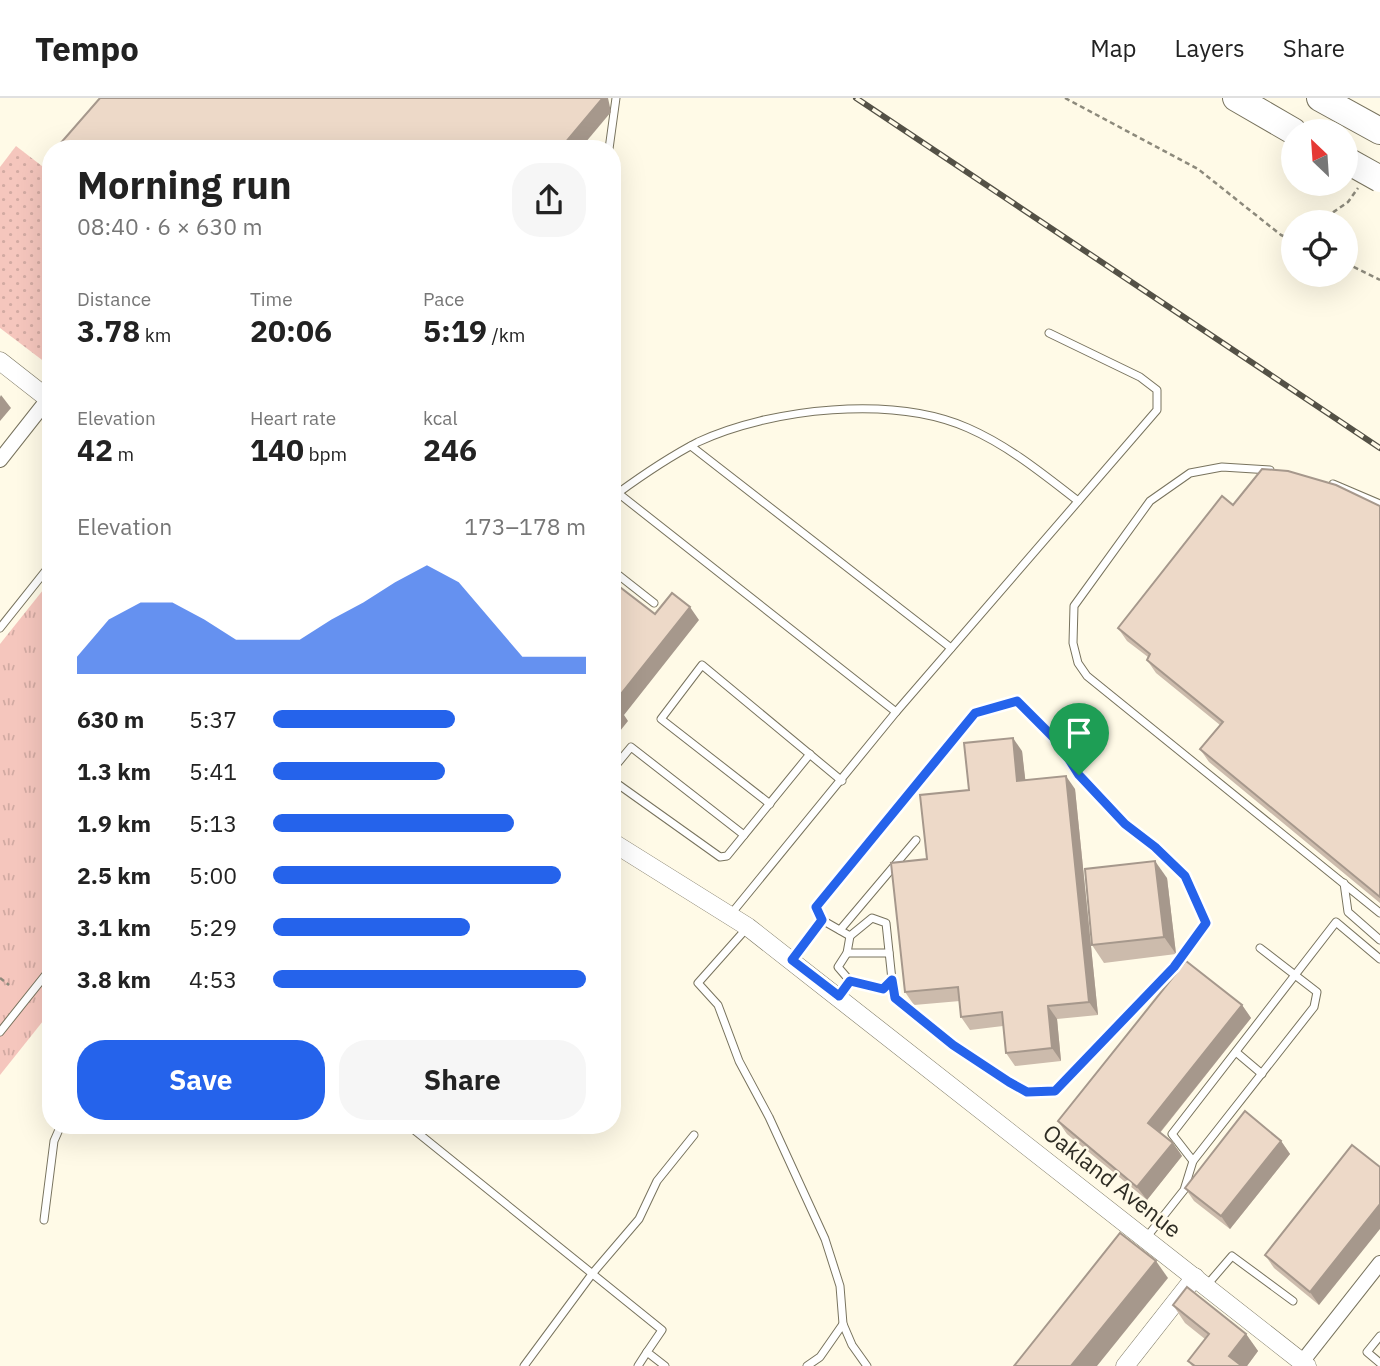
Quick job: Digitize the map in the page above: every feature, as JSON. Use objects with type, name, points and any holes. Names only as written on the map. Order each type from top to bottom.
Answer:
[{"type":"highway","points":[[1236,98],[1281,125]]},
{"type":"highway","points":[[1320,98],[1380,131]]},
{"type":"street","points":[[0,361],[42,394]]},
{"type":"street","points":[[0,460],[42,410]]},
{"type":"street","name":"Oakland Avenue","points":[[621,848],[731,915],[792,960],[845,988],[1145,1239],[1304,1364]]},
{"type":"street","points":[[1304,1364],[1380,1263]]},
{"type":"street","points":[[1125,1366],[1201,1281]]},
{"type":"lane","points":[[610,140],[616,98]]},
{"type":"lane","points":[[731,915],[896,712],[1157,410],[1157,390],[1140,377],[1049,333]]},
{"type":"lane","points":[[621,492],[659,463],[691,446],[752,422],[868,409],[921,412],[967,427],[1011,450],[1078,501]]},
{"type":"lane","points":[[691,446],[951,648]]},
{"type":"lane","points":[[1285,471],[1222,467],[1191,473],[1150,501],[1073,606],[1073,643],[1078,663],[1087,676],[1380,913]]},
{"type":"lane","points":[[1323,481],[1380,504]]},
{"type":"lane","points":[[621,501],[896,712]]},
{"type":"lane","points":[[0,628],[42,575]]},
{"type":"lane","points":[[621,577],[654,603]]},
{"type":"lane","points":[[769,804],[661,719],[702,665],[842,781]]},
{"type":"lane","points":[[850,936],[822,920],[816,907],[975,713],[1017,701],[1058,742],[1079,775],[1185,876],[1206,923],[1174,967],[1055,1091],[1027,1092],[953,1045],[895,998],[886,923],[872,918],[850,936],[847,953],[838,967],[845,988],[883,989],[892,980]]},
{"type":"lane","points":[[621,759],[631,747],[744,835]]},
{"type":"lane","points":[[621,787],[714,855],[727,856],[810,754]]},
{"type":"lane","points":[[840,930],[916,840]]},
{"type":"lane","points":[[1344,883],[1348,912],[1380,940]]},
{"type":"lane","points":[[792,960],[822,920]]},
{"type":"lane","points":[[1193,1161],[1172,1134],[1336,922],[1380,960]]},
{"type":"lane","points":[[748,927],[698,983],[718,1004],[739,1061],[825,1239],[840,1286],[843,1324],[852,1345],[867,1366]]},
{"type":"lane","points":[[1145,1239],[1184,1190],[1193,1161],[1314,1007],[1317,992],[1261,948]]},
{"type":"lane","points":[[847,953],[889,953]]},
{"type":"lane","points":[[0,1032],[42,979]]},
{"type":"lane","points":[[1236,1052],[1262,1073]]},
{"type":"lane","points":[[44,1220],[57,1134]]},
{"type":"lane","points":[[419,1134],[662,1330],[638,1366]]},
{"type":"lane","points":[[524,1366],[592,1274],[639,1219],[657,1181],[694,1135]]},
{"type":"lane","points":[[1201,1281],[1232,1256],[1293,1301]]},
{"type":"lane","points":[[807,1366],[820,1357],[843,1324]]},
{"type":"lane","points":[[1380,1336],[1367,1352],[1380,1363]]},
{"type":"lane","points":[[648,1352],[665,1366]]},
{"type":"path","points":[[1065,98],[1198,169],[1281,235]]},
{"type":"path","points":[[1336,210],[1372,179]]},
{"type":"path","points":[[1358,269],[1380,280]]},
{"type":"path","points":[[0,978],[9,985]]},
{"type":"green space","points":[[16,146],[42,166],[42,360],[0,328],[0,167]]},
{"type":"green space","points":[[42,591],[42,1022],[0,1075],[0,644]]},
{"type":"building","points":[[100,98],[602,98],[568,140],[63,140]]},
{"type":"building","points":[[1262,469],[1288,471],[1336,485],[1380,506],[1380,897],[1200,749],[1223,722],[1147,660],[1150,654],[1118,628],[1222,496],[1233,505]]},
{"type":"building","points":[[621,588],[655,614],[672,593],[690,607],[621,694]]},
{"type":"building","points":[[1013,738],[1017,781],[1066,776],[1089,1002],[1048,1006],[1052,1048],[1006,1053],[1002,1012],[961,1017],[958,987],[905,992],[891,863],[927,859],[920,795],[969,790],[964,743]]},
{"type":"building","points":[[1155,861],[1164,937],[1092,945],[1085,869]]},
{"type":"building","points":[[1186,961],[1242,1005],[1148,1123],[1173,1143],[1137,1187],[1058,1121]]},
{"type":"building","points":[[1245,1111],[1281,1141],[1221,1216],[1185,1188]]},
{"type":"building","points":[[1352,1145],[1380,1167],[1380,1204],[1310,1292],[1265,1255]]},
{"type":"building","points":[[1120,1233],[1156,1261],[1071,1366],[1014,1366]]},
{"type":"building","points":[[1187,1287],[1246,1334],[1229,1356],[1242,1366],[1195,1366],[1188,1361],[1209,1334],[1173,1305]]},
{"type":"railway","points":[[856,98],[1380,448]]},
{"type":"route","points":[[1017,701],[1058,742],[1079,775],[1125,824],[1155,847],[1185,876],[1206,923],[1174,967],[1055,1091],[1027,1092],[953,1045],[895,998],[892,980],[883,989],[850,981],[839,996],[792,960],[822,920],[816,907],[975,713],[1017,701]]}]
